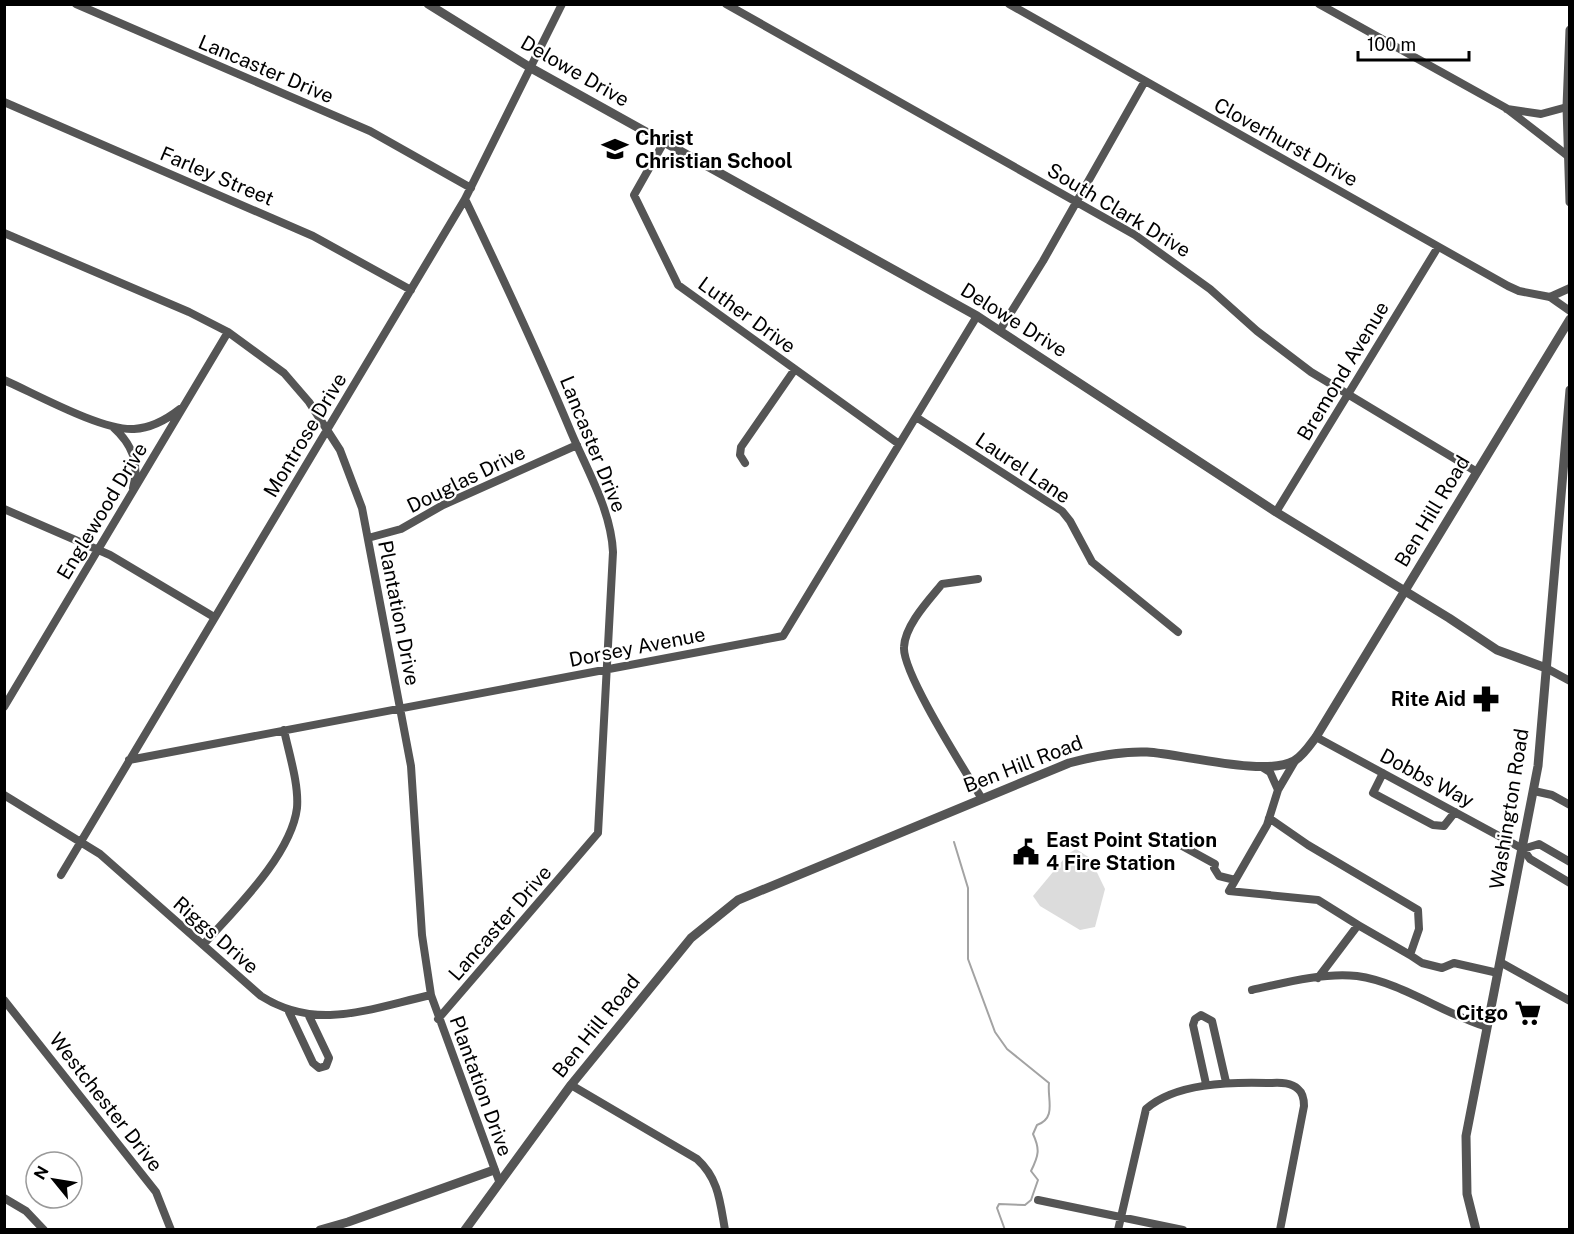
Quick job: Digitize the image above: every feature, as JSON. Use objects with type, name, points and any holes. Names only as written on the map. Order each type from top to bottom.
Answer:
[{"type":"street","name":"Lancaster Drive","points":[[76,4],[370,132],[471,188]]},
{"type":"street","name":"Delowe Drive","points":[[428,4],[531,68],[977,316],[1276,512],[1405,591],[1497,651],[1546,668],[1569,681]]},
{"type":"street","name":"Montrose Drive","points":[[61,875],[465,199],[562,4]]},
{"type":"street","name":"Cloverhurst Drive","points":[[1009,4],[1438,247],[1519,291],[1550,297],[1569,311]]},
{"type":"street","points":[[1319,4],[1506,108],[1568,156]]},
{"type":"street","name":"South Clark Drive","points":[[727,5],[1077,202],[1172,259],[1280,350],[1477,472]]},
{"type":"street","points":[[1569,30],[1567,107],[1569,202]]},
{"type":"street","points":[[999,330],[1077,202],[1145,81]]},
{"type":"street","name":"Farley Street","points":[[4,102],[313,236],[411,290]]},
{"type":"street","points":[[1506,108],[1541,114],[1567,107]]},
{"type":"street","name":"Luther Drive","points":[[664,142],[634,195],[678,285],[900,444]]},
{"type":"street","name":"Lancaster Drive","points":[[438,1019],[598,833],[608,669],[612,537],[607,518],[519,310],[465,199]]},
{"type":"street","name":"Plantation Drive","points":[[4,233],[189,312],[228,332],[284,373],[328,429],[354,481],[368,538],[401,708],[411,766],[422,935],[431,995],[499,1181]]},
{"type":"street","name":"Bremond Avenue","points":[[1276,512],[1438,247]]},
{"type":"street","points":[[1550,297],[1569,288]]},
{"type":"street","name":"Dorsey Avenue","points":[[129,760],[783,636],[977,316]]},
{"type":"street","name":"Ben Hill Road","points":[[465,1230],[571,1085],[691,938],[721,911],[756,891],[1070,763],[1114,753],[1149,752],[1262,767],[1295,761],[1316,737],[1569,319]]},
{"type":"street","name":"Englewood Drive","points":[[4,707],[228,332]]},
{"type":"street","points":[[745,463],[740,455],[741,447],[795,369]]},
{"type":"street","points":[[4,380],[112,427],[133,429],[150,427],[166,420],[183,407]]},
{"type":"street","name":"Washington Road","points":[[1476,1230],[1467,1194],[1466,1136],[1534,790],[1569,390]]},
{"type":"street","name":"Laurel Lane","points":[[916,417],[1062,511],[1070,521],[1092,562],[1178,632]]},
{"type":"street","points":[[112,427],[129,445],[136,466],[133,487],[119,516]]},
{"type":"street","name":"Douglas Drive","points":[[368,538],[400,529],[443,505],[577,445]]},
{"type":"street","points":[[4,509],[99,549],[214,617]]},
{"type":"street","points":[[978,579],[942,584],[908,634],[904,646],[905,657],[928,707],[982,799]]},
{"type":"street","points":[[202,945],[266,874],[293,822],[297,796],[284,730]]},
{"type":"street","name":"Dobbs Way","points":[[1316,737],[1523,849]]},
{"type":"street","points":[[1295,761],[1278,790],[1269,818],[1230,891],[1318,900],[1422,963],[1442,968],[1454,963],[1498,973]]},
{"type":"street","points":[[1262,767],[1270,772],[1278,790]]},
{"type":"street","points":[[1383,773],[1373,793],[1432,825],[1444,826],[1451,821],[1455,812]]},
{"type":"street","points":[[1534,790],[1552,795],[1569,806]]},
{"type":"street","name":"Riggs Drive","points":[[4,795],[99,854],[261,996],[290,1012],[309,1016],[339,1015],[431,995]]},
{"type":"street","points":[[1269,818],[1418,910],[1419,929],[1410,955]]},
{"type":"street","points":[[1164,836],[1215,864],[1214,868],[1219,876],[1235,880]]},
{"type":"street","points":[[1569,862],[1539,844],[1523,849],[1530,860],[1569,883]]},
{"type":"street","points":[[1318,978],[1358,925]]},
{"type":"street","points":[[1500,962],[1569,1001]]},
{"type":"street","points":[[1252,990],[1300,979],[1360,976],[1412,995],[1465,1021],[1487,1027]]},
{"type":"street","name":"Westchester Drive","points":[[4,1000],[156,1192],[171,1230]]},
{"type":"street","points":[[290,1012],[313,1063],[319,1068],[327,1066],[329,1058],[309,1016]]},
{"type":"street","points":[[1206,1084],[1193,1025],[1195,1019],[1201,1015],[1212,1021],[1226,1082]]},
{"type":"street","points":[[1118,1230],[1146,1109],[1154,1102],[1206,1084],[1226,1082],[1288,1083],[1298,1089],[1304,1097],[1280,1230]]},
{"type":"street","points":[[571,1085],[697,1159],[710,1170],[718,1188],[724,1230]]},
{"type":"street","points":[[320,1230],[494,1170]]},
{"type":"street","points":[[4,1198],[26,1211],[44,1230]]},
{"type":"street","points":[[1038,1200],[1183,1230]]},
{"type":"shaded area","points":[[1076,849],[1090,858],[1105,889],[1095,927],[1080,930],[1040,906],[1033,896],[1068,854]]},
{"type":"waterway","points":[[954,842],[968,888],[968,959],[995,1032],[1007,1049],[1049,1083],[1049,1113],[1047,1118],[1037,1125],[1033,1134],[1038,1152],[1031,1171],[1038,1180],[1031,1200],[1025,1205],[999,1204],[997,1208],[1005,1230]]},
{"type":"place","name":"Christ Christian School","points":[[615,149]]},
{"type":"place","name":"Rite Aid","points":[[1486,699]]},
{"type":"place","name":"East Point Station 4 Fire Station","points":[[1026,852]]},
{"type":"place","name":"Citgo","points":[[1528,1013]]}]
